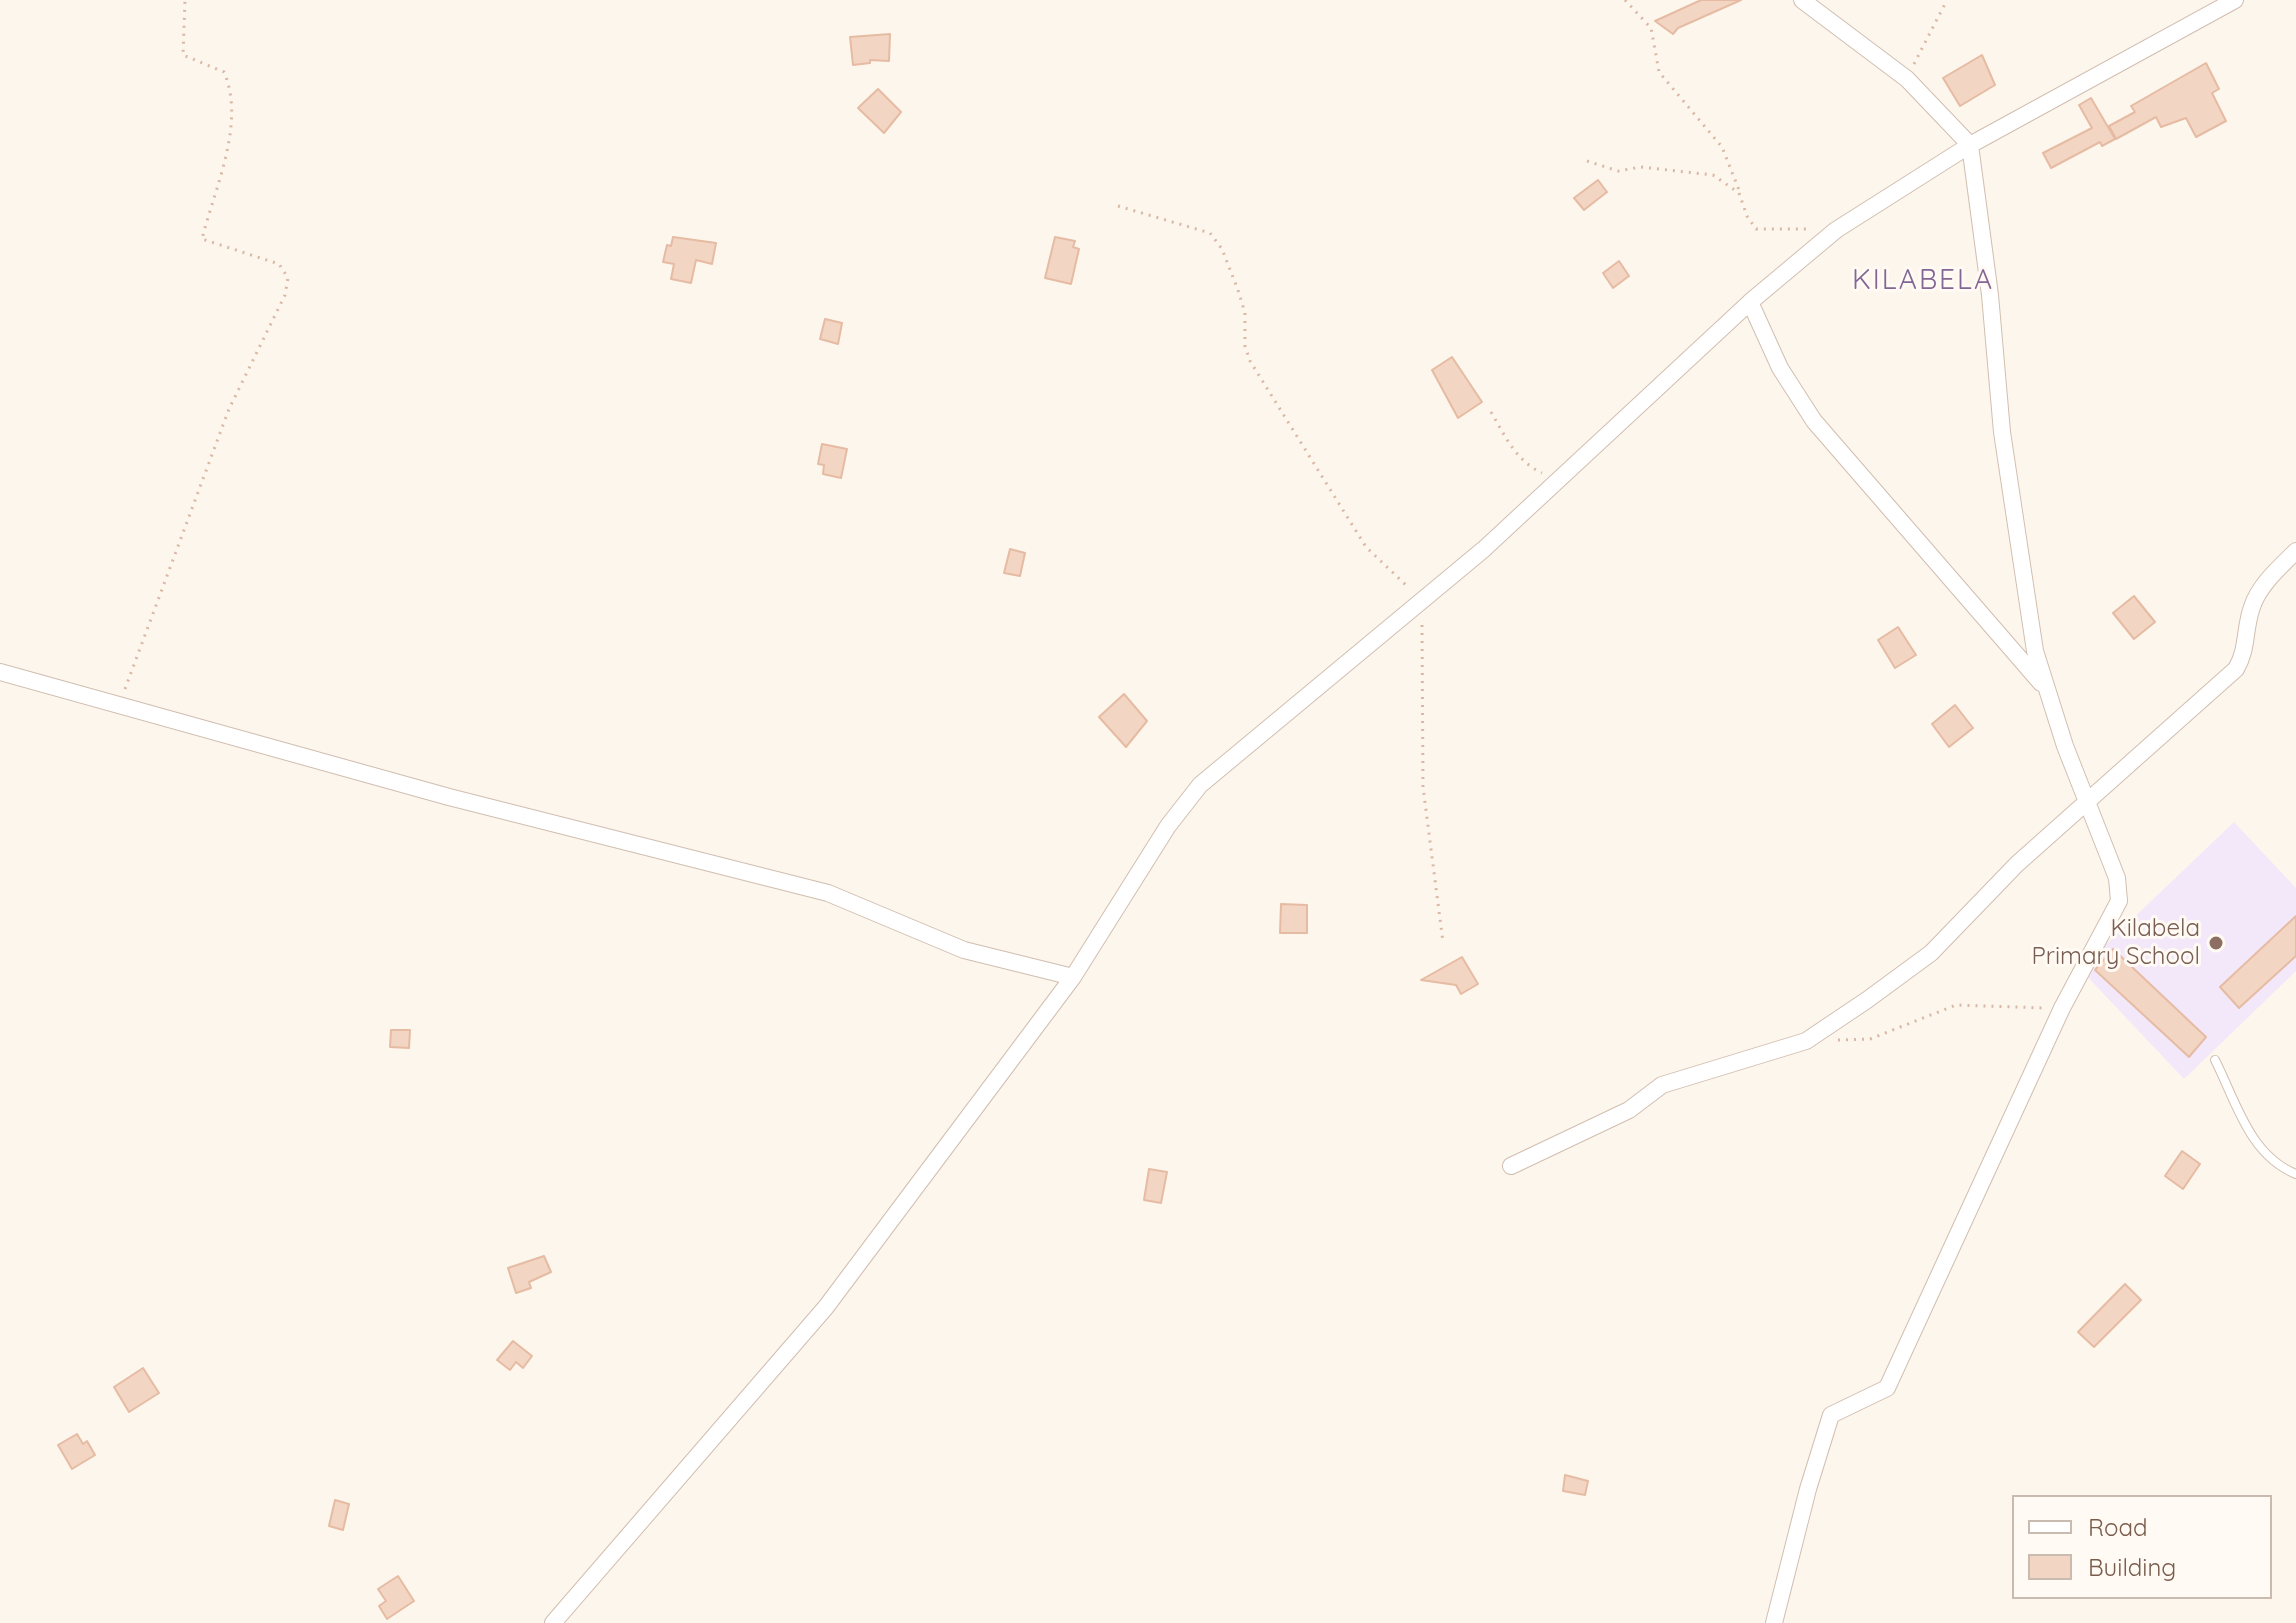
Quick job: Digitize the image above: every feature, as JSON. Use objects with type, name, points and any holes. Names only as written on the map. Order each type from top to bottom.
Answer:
[{"type":"street","points":[[1774,1623],[1804,1504],[1831,1415],[1887,1388],[2062,1008],[2119,901],[2117,878],[2085,801],[2035,651],[2023,585],[1970,145],[1907,79],[1802,0]]},
{"type":"street","points":[[553,1623],[826,1307],[1073,977],[1168,826],[1200,785],[1484,549],[1750,302],[1836,230],[1970,145],[2235,0]]},
{"type":"street","points":[[1750,302],[1780,368],[1814,421],[2047,691]]},
{"type":"street","points":[[1511,1166],[1629,1110],[1662,1085],[1806,1041],[1931,953],[2017,864],[2236,669],[2245,654],[2252,606],[2271,576],[2296,551]]},
{"type":"street","points":[[0,672],[449,797],[828,893],[964,950],[1073,977]]},
{"type":"lane","points":[[2215,1060],[2247,1132],[2283,1169],[2296,1174]]},
{"type":"path","points":[[119,705],[229,409],[285,295],[288,278],[279,264],[202,239],[234,114],[233,92],[224,72],[183,55],[185,0]]},
{"type":"path","points":[[1625,0],[1651,28],[1659,72],[1722,147],[1737,179],[1747,216],[1756,229],[1836,230]]},
{"type":"path","points":[[1907,79],[1947,0]]},
{"type":"path","points":[[1587,161],[1618,171],[1641,167],[1713,175],[1739,193]]},
{"type":"path","points":[[1118,206],[1210,233],[1222,249],[1245,313],[1245,346],[1250,361],[1366,547],[1423,600],[1420,702],[1423,787],[1443,942]]},
{"type":"path","points":[[1491,412],[1517,455],[1528,467],[1556,480]]},
{"type":"path","points":[[1806,1041],[1870,1039],[1956,1005],[2062,1008]]},
{"type":"shaded area","points":[[2234,822],[2296,888],[2296,971],[2184,1079],[2080,969]]},
{"type":"building","points":[[1701,0],[1741,0],[1678,28],[1673,34],[1655,21]]},
{"type":"building","points":[[890,34],[889,61],[870,60],[870,63],[853,65],[850,37]]},
{"type":"building","points":[[1982,55],[1995,85],[1960,106],[1943,78]]},
{"type":"building","points":[[2206,63],[2219,89],[2212,93],[2226,121],[2196,137],[2186,118],[2161,127],[2156,117],[2116,139],[2109,126],[2135,112],[2131,106]]},
{"type":"building","points":[[878,89],[901,112],[884,133],[858,108]]},
{"type":"building","points":[[2091,98],[2115,139],[2102,146],[2100,142],[2051,168],[2043,153],[2092,128],[2079,105]]},
{"type":"building","points":[[1598,180],[1607,192],[1584,210],[1574,198]]},
{"type":"building","points":[[673,237],[716,243],[712,264],[696,260],[691,283],[671,279],[674,264],[663,262],[667,245],[671,246]]},
{"type":"building","points":[[1055,237],[1075,241],[1073,247],[1079,249],[1071,284],[1045,278]]},
{"type":"building","points":[[1619,261],[1629,276],[1613,288],[1603,273]]},
{"type":"building","points":[[825,319],[842,323],[838,344],[820,339]]},
{"type":"building","points":[[1452,357],[1482,402],[1458,418],[1432,370]]},
{"type":"building","points":[[822,444],[847,449],[841,478],[823,474],[824,465],[818,464]]},
{"type":"building","points":[[1010,549],[1025,553],[1020,576],[1004,573]]},
{"type":"building","points":[[2134,596],[2155,622],[2134,639],[2113,613]]},
{"type":"building","points":[[1898,627],[1916,655],[1895,668],[1878,640]]},
{"type":"building","points":[[1124,694],[1147,721],[1126,747],[1099,717]]},
{"type":"building","points":[[1955,705],[1973,728],[1949,747],[1932,724]]},
{"type":"building","points":[[1281,904],[1307,905],[1307,933],[1280,933]]},
{"type":"building","points":[[2296,916],[2296,956],[2239,1008],[2220,987]]},
{"type":"building","points":[[2113,949],[2206,1037],[2189,1057],[2095,970]]},
{"type":"building","points":[[1462,957],[1478,984],[1461,994],[1456,985],[1421,980]]},
{"type":"building","points":[[391,1030],[410,1030],[409,1048],[390,1047]]},
{"type":"building","points":[[2182,1151],[2200,1164],[2183,1189],[2165,1176]]},
{"type":"building","points":[[1149,1169],[1167,1172],[1161,1203],[1144,1200]]},
{"type":"building","points":[[544,1256],[551,1272],[529,1282],[531,1288],[516,1293],[508,1268]]},
{"type":"building","points":[[2125,1284],[2141,1300],[2094,1347],[2078,1332]]},
{"type":"building","points":[[513,1341],[532,1356],[523,1368],[516,1362],[510,1370],[497,1360]]},
{"type":"building","points":[[143,1368],[159,1393],[129,1412],[114,1387]]},
{"type":"building","points":[[77,1434],[83,1444],[87,1441],[95,1455],[72,1469],[58,1445]]},
{"type":"building","points":[[1565,1475],[1588,1481],[1585,1495],[1563,1491]]},
{"type":"building","points":[[335,1500],[349,1504],[343,1530],[329,1526]]},
{"type":"building","points":[[398,1576],[414,1601],[387,1619],[379,1606],[386,1601],[378,1589]]},
{"type":"place","name":"Kilabela Primary School","points":[[2216,943]]},
{"type":"district","name":"KILABELA","points":[[1923,281]]}]
